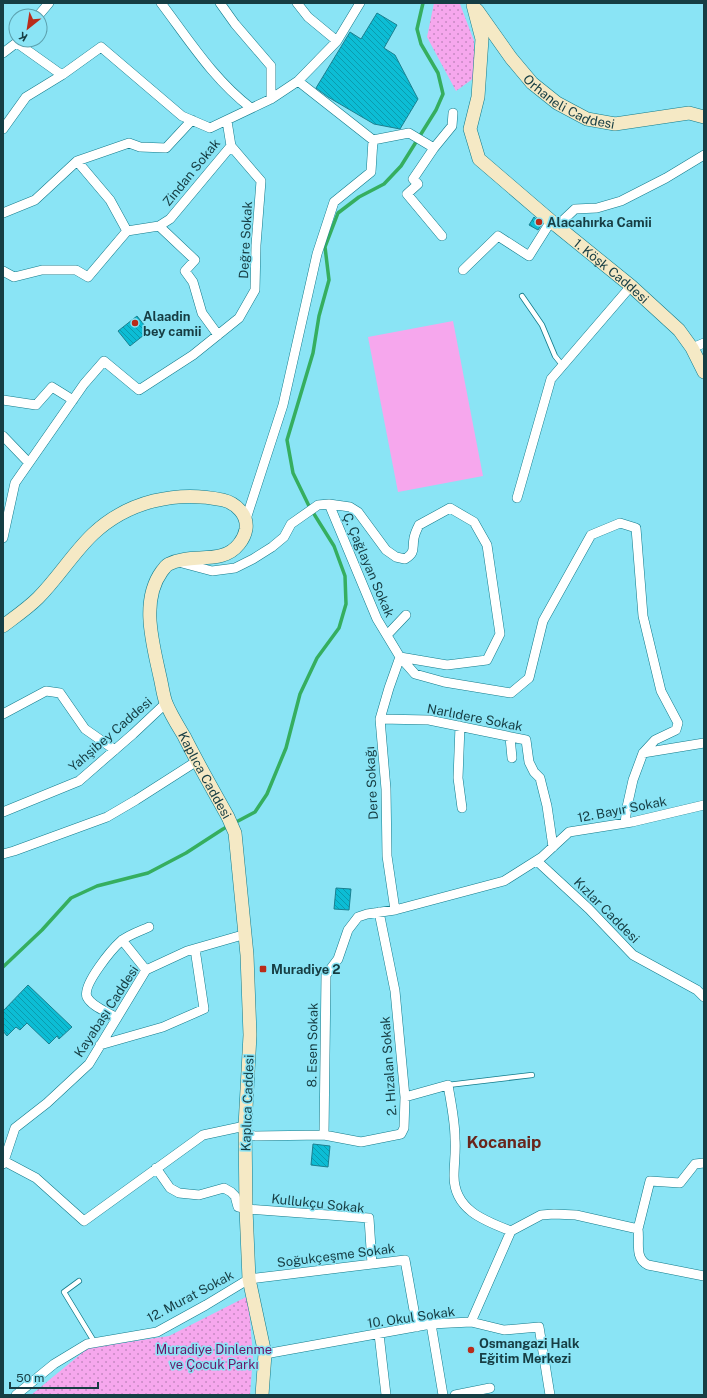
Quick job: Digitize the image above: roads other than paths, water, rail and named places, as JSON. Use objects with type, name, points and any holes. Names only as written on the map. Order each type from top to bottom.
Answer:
[{"type":"main road","name":"Orhaneli Caddesi","points":[[473,4],[511,58],[532,83],[557,103],[586,119],[615,124],[689,113],[704,117]]},
{"type":"main road","name":"1. Köşk Caddesi","points":[[473,4],[482,39],[478,97],[470,129],[479,159],[554,224],[631,286],[679,330],[698,345],[704,372]]},
{"type":"main road","points":[[3,626],[37,599],[94,533],[118,515],[145,502],[177,497],[206,496],[231,502],[240,510],[246,519]]},
{"type":"main road","name":"Kaplıca Caddesi","points":[[246,519],[244,538],[236,548],[225,556],[168,564],[158,577],[151,599],[152,639],[166,703],[228,817],[234,833],[237,852],[246,934],[250,1035],[245,1131],[249,1279],[265,1354],[262,1395]]},
{"type":"street","points":[[161,3],[211,70],[238,99],[251,108]]},
{"type":"street","points":[[220,3],[235,24],[271,66],[271,99]]},
{"type":"street","points":[[297,3],[308,17],[336,41]]},
{"type":"street","points":[[3,129],[26,96],[62,76],[101,46],[182,116],[210,128],[271,99],[298,81],[336,41],[360,3]]},
{"type":"street","points":[[26,48],[62,76]]},
{"type":"street","points":[[298,81],[373,140],[409,133],[431,146]]},
{"type":"street","points":[[442,236],[407,194],[418,184],[413,179],[431,146],[452,126],[453,112]]},
{"type":"street","points":[[3,213],[35,200],[77,161],[129,143],[140,147],[166,148],[192,120]]},
{"type":"street","name":"Zindan Sokak","points":[[127,231],[159,226],[170,219],[231,146],[227,121]]},
{"type":"street","points":[[246,519],[283,405],[317,254],[334,202],[371,172],[373,140]]},
{"type":"street","name":"Değre Sokak","points":[[73,400],[84,384],[104,361],[139,390],[193,355],[239,318],[256,290],[256,245],[262,180],[231,146]]},
{"type":"street","points":[[463,270],[498,236],[529,256],[554,224],[575,209],[596,208],[622,201],[666,178],[704,155]]},
{"type":"street","points":[[3,271],[14,277],[42,270],[76,270],[88,277],[127,231],[110,200],[77,161]]},
{"type":"street","points":[[159,226],[195,260],[185,271],[193,282],[202,313],[218,334]]},
{"type":"street","points":[[517,498],[551,379],[631,286]]},
{"type":"street","points":[[3,400],[36,405],[52,387],[73,400],[29,464],[14,483],[5,516],[3,538]]},
{"type":"street","points":[[3,436],[29,464]]},
{"type":"street","points":[[176,562],[191,564],[212,571],[235,568],[253,559],[278,542],[284,537],[291,524],[318,505],[328,504],[350,507],[358,512],[386,550],[396,557],[405,559],[411,555],[414,548],[414,538],[419,525],[450,508],[474,522],[487,545],[500,634],[487,660],[447,665],[400,657]]},
{"type":"street","name":"Ç. Çağlayan Sokak","points":[[328,504],[376,619],[400,657],[415,674],[444,682],[511,693],[529,678],[543,621],[591,535],[620,523],[636,528],[643,616],[661,691],[678,723],[676,730],[655,740],[642,753]]},
{"type":"street","points":[[386,635],[406,615]]},
{"type":"street","name":"Dere Sokağı","points":[[395,910],[387,856],[386,789],[380,719],[400,657]]},
{"type":"street","points":[[3,714],[46,691],[60,693],[85,729],[115,750]]},
{"type":"street","name":"Yahşibey Caddesi","points":[[3,812],[79,781],[166,703]]},
{"type":"street","name":"Narlıdere Sokak","points":[[380,719],[429,720],[526,740],[529,762],[534,772],[540,778],[544,792],[553,847]]},
{"type":"street","points":[[460,726],[458,778],[462,808]]},
{"type":"street","points":[[510,737],[512,758]]},
{"type":"street","points":[[626,824],[627,807],[633,780],[642,753],[704,743]]},
{"type":"street","points":[[3,854],[107,816],[153,790],[197,761]]},
{"type":"street","name":"12. Bayır Sokak","points":[[379,912],[395,910],[504,881],[537,860],[569,832],[626,824],[704,805]]},
{"type":"street","name":"Kızlar Caddesi","points":[[537,860],[589,909],[633,955],[697,990],[704,997]]},
{"type":"street","name":"8. Esen Sokak","points":[[324,1135],[326,975],[338,959],[348,930],[358,917],[379,912]]},
{"type":"street","name":"2. Hızalan Sokak","points":[[3,1163],[36,1178],[84,1221],[203,1135],[245,1131],[324,1135],[361,1142],[401,1134],[404,1128],[404,1097],[395,991],[379,912]]},
{"type":"street","points":[[117,1018],[90,1003],[86,995],[87,990],[92,977],[122,940],[149,927]]},
{"type":"street","name":"Kayabaşı Caddesi","points":[[3,1163],[6,1146],[15,1128],[47,1102],[89,1064],[146,970],[186,951],[246,934]]},
{"type":"street","points":[[122,940],[146,970]]},
{"type":"street","points":[[100,1045],[163,1027],[204,1009],[195,949]]},
{"type":"street","points":[[404,1097],[448,1085],[455,1139],[454,1178],[458,1196],[468,1209],[483,1220],[511,1231]]},
{"type":"street","points":[[704,1163],[695,1164],[680,1183],[650,1181],[638,1229],[638,1255],[642,1262],[648,1265],[704,1276]]},
{"type":"street","points":[[156,1168],[170,1188],[178,1193],[198,1195],[224,1188],[235,1196],[238,1207],[246,1209]]},
{"type":"street","name":"Kullukçu Sokak","points":[[246,1209],[369,1218],[372,1264]]},
{"type":"street","points":[[471,1322],[511,1231],[541,1215],[554,1214],[576,1215],[638,1229]]},
{"type":"street","name":"Soğukçeşme Sokak","points":[[249,1279],[405,1260],[417,1327]]},
{"type":"street","name":"12. Murat Sokak","points":[[16,1395],[54,1364],[87,1344],[157,1332],[249,1279]]},
{"type":"street","name":"10. Okul Sokak","points":[[265,1354],[432,1324],[471,1322],[504,1330],[539,1327],[550,1395]]},
{"type":"street","points":[[432,1324],[443,1395]]},
{"type":"street","points":[[379,1334],[386,1395]]},
{"type":"street","points":[[454,1395],[490,1388]]},
{"type":"lane","points":[[522,296],[542,326],[555,356],[563,366]]},
{"type":"lane","points":[[448,1085],[532,1076]]},
{"type":"lane","points":[[80,1281],[64,1292],[95,1342]]},
{"type":"waterway","points":[[3,967],[42,930],[71,898],[97,886],[148,873],[186,853],[223,829],[255,812],[267,794],[286,748],[300,694],[317,658],[339,628],[346,604],[345,576],[334,546],[309,506],[293,473],[287,440],[313,353],[319,316],[329,280],[325,247],[338,213],[359,197],[384,184],[401,166],[436,110],[443,94],[438,73],[421,44],[417,29],[423,3]]},
{"type":"place","name":"Alacahırka Camii","points":[[539,222]]},
{"type":"place","name":"Alaadin bey camii","points":[[135,323]]},
{"type":"place","name":"Muradiye 2","points":[[263,969]]},
{"type":"place","name":"Osmangazi Halk Eğitim Merkezi","points":[[471,1350]]},
{"type":"district","name":"Kocanaip","points":[[504,1142]]},
{"type":"park label","name":"Muradiye Dinlenme ve Çocuk Parkı","points":[[214,1356]]}]
